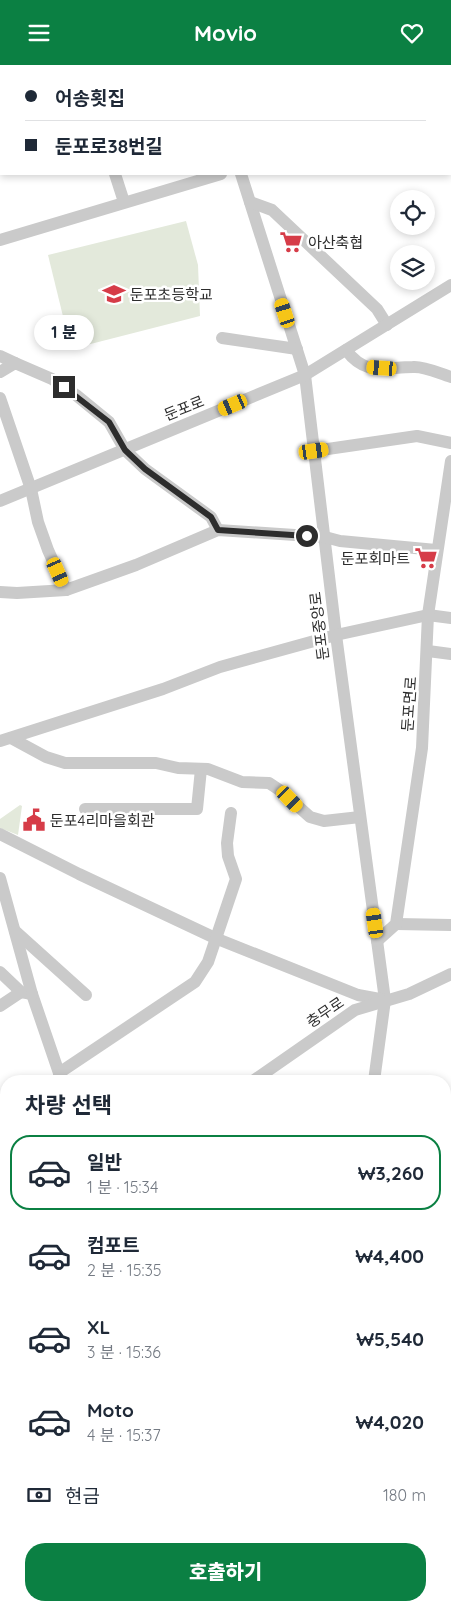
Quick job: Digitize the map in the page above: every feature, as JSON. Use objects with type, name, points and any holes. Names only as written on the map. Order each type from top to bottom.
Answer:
[{"type":"street","points":[[116,175],[124,202]]},
{"type":"street","points":[[0,239],[218,175]]},
{"type":"street","name":"둔포중앙로","points":[[241,175],[305,375],[336,635],[385,1000],[375,1075]]},
{"type":"street","points":[[250,202],[272,210],[377,309],[387,325]]},
{"type":"street","name":"둔포로","points":[[0,501],[305,375],[451,285]]},
{"type":"street","points":[[222,338],[297,349]]},
{"type":"street","points":[[346,350],[353,360],[366,367],[399,370],[414,367],[451,377]]},
{"type":"street","points":[[0,356],[52,379],[76,395],[109,422],[125,450],[145,469],[211,517],[218,530]]},
{"type":"street","points":[[0,372],[15,363]]},
{"type":"street","points":[[0,398],[31,489],[38,521],[66,590]]},
{"type":"street","points":[[314,451],[417,436],[451,443]]},
{"type":"street","name":"둔포면로","points":[[396,924],[422,748],[428,651],[428,615],[436,550],[446,522],[451,461]]},
{"type":"street","points":[[0,592],[66,590],[136,565],[218,530],[325,537],[340,541],[436,550]]},
{"type":"street","points":[[6,739],[163,689],[220,667],[336,635],[428,615],[451,618]]},
{"type":"street","points":[[428,651],[451,654]]},
{"type":"street","points":[[6,739],[46,757],[65,763],[156,763],[178,768],[201,769],[242,782],[269,783],[281,791],[310,817],[324,821],[360,817]]},
{"type":"street","points":[[85,809],[198,809],[201,769]]},
{"type":"street","points":[[64,1075],[194,982],[208,962],[236,879],[228,856],[227,843],[232,813]]},
{"type":"street","points":[[0,834],[78,874],[215,938],[358,995],[385,1000]]},
{"type":"street","points":[[0,878],[14,930],[26,993],[60,1075]]},
{"type":"street","points":[[377,941],[396,924],[451,925]]},
{"type":"street","points":[[14,930],[86,995]]},
{"type":"street","points":[[0,972],[26,993]]},
{"type":"street","name":"충무로","points":[[261,1075],[355,1010],[409,994],[451,974]]},
{"type":"street","points":[[0,1006],[26,993]]},
{"type":"shaded area","points":[[186,221],[198,265],[200,316],[71,349],[48,255]]},
{"type":"shaded area","points":[[20,805],[22,806],[18,835],[0,828],[0,819]]},
{"type":"place","name":"아산축협","points":[[291,242]]},
{"type":"place","name":"둔포초등학교","points":[[114,294]]},
{"type":"place","name":"둔포회마트","points":[[426,558]]},
{"type":"place","name":"둔포4리마을회관","points":[[34,820]]},
{"type":"route","points":[[64,387],[109,422],[125,450],[145,469],[211,517],[218,530],[307,536]]}]
